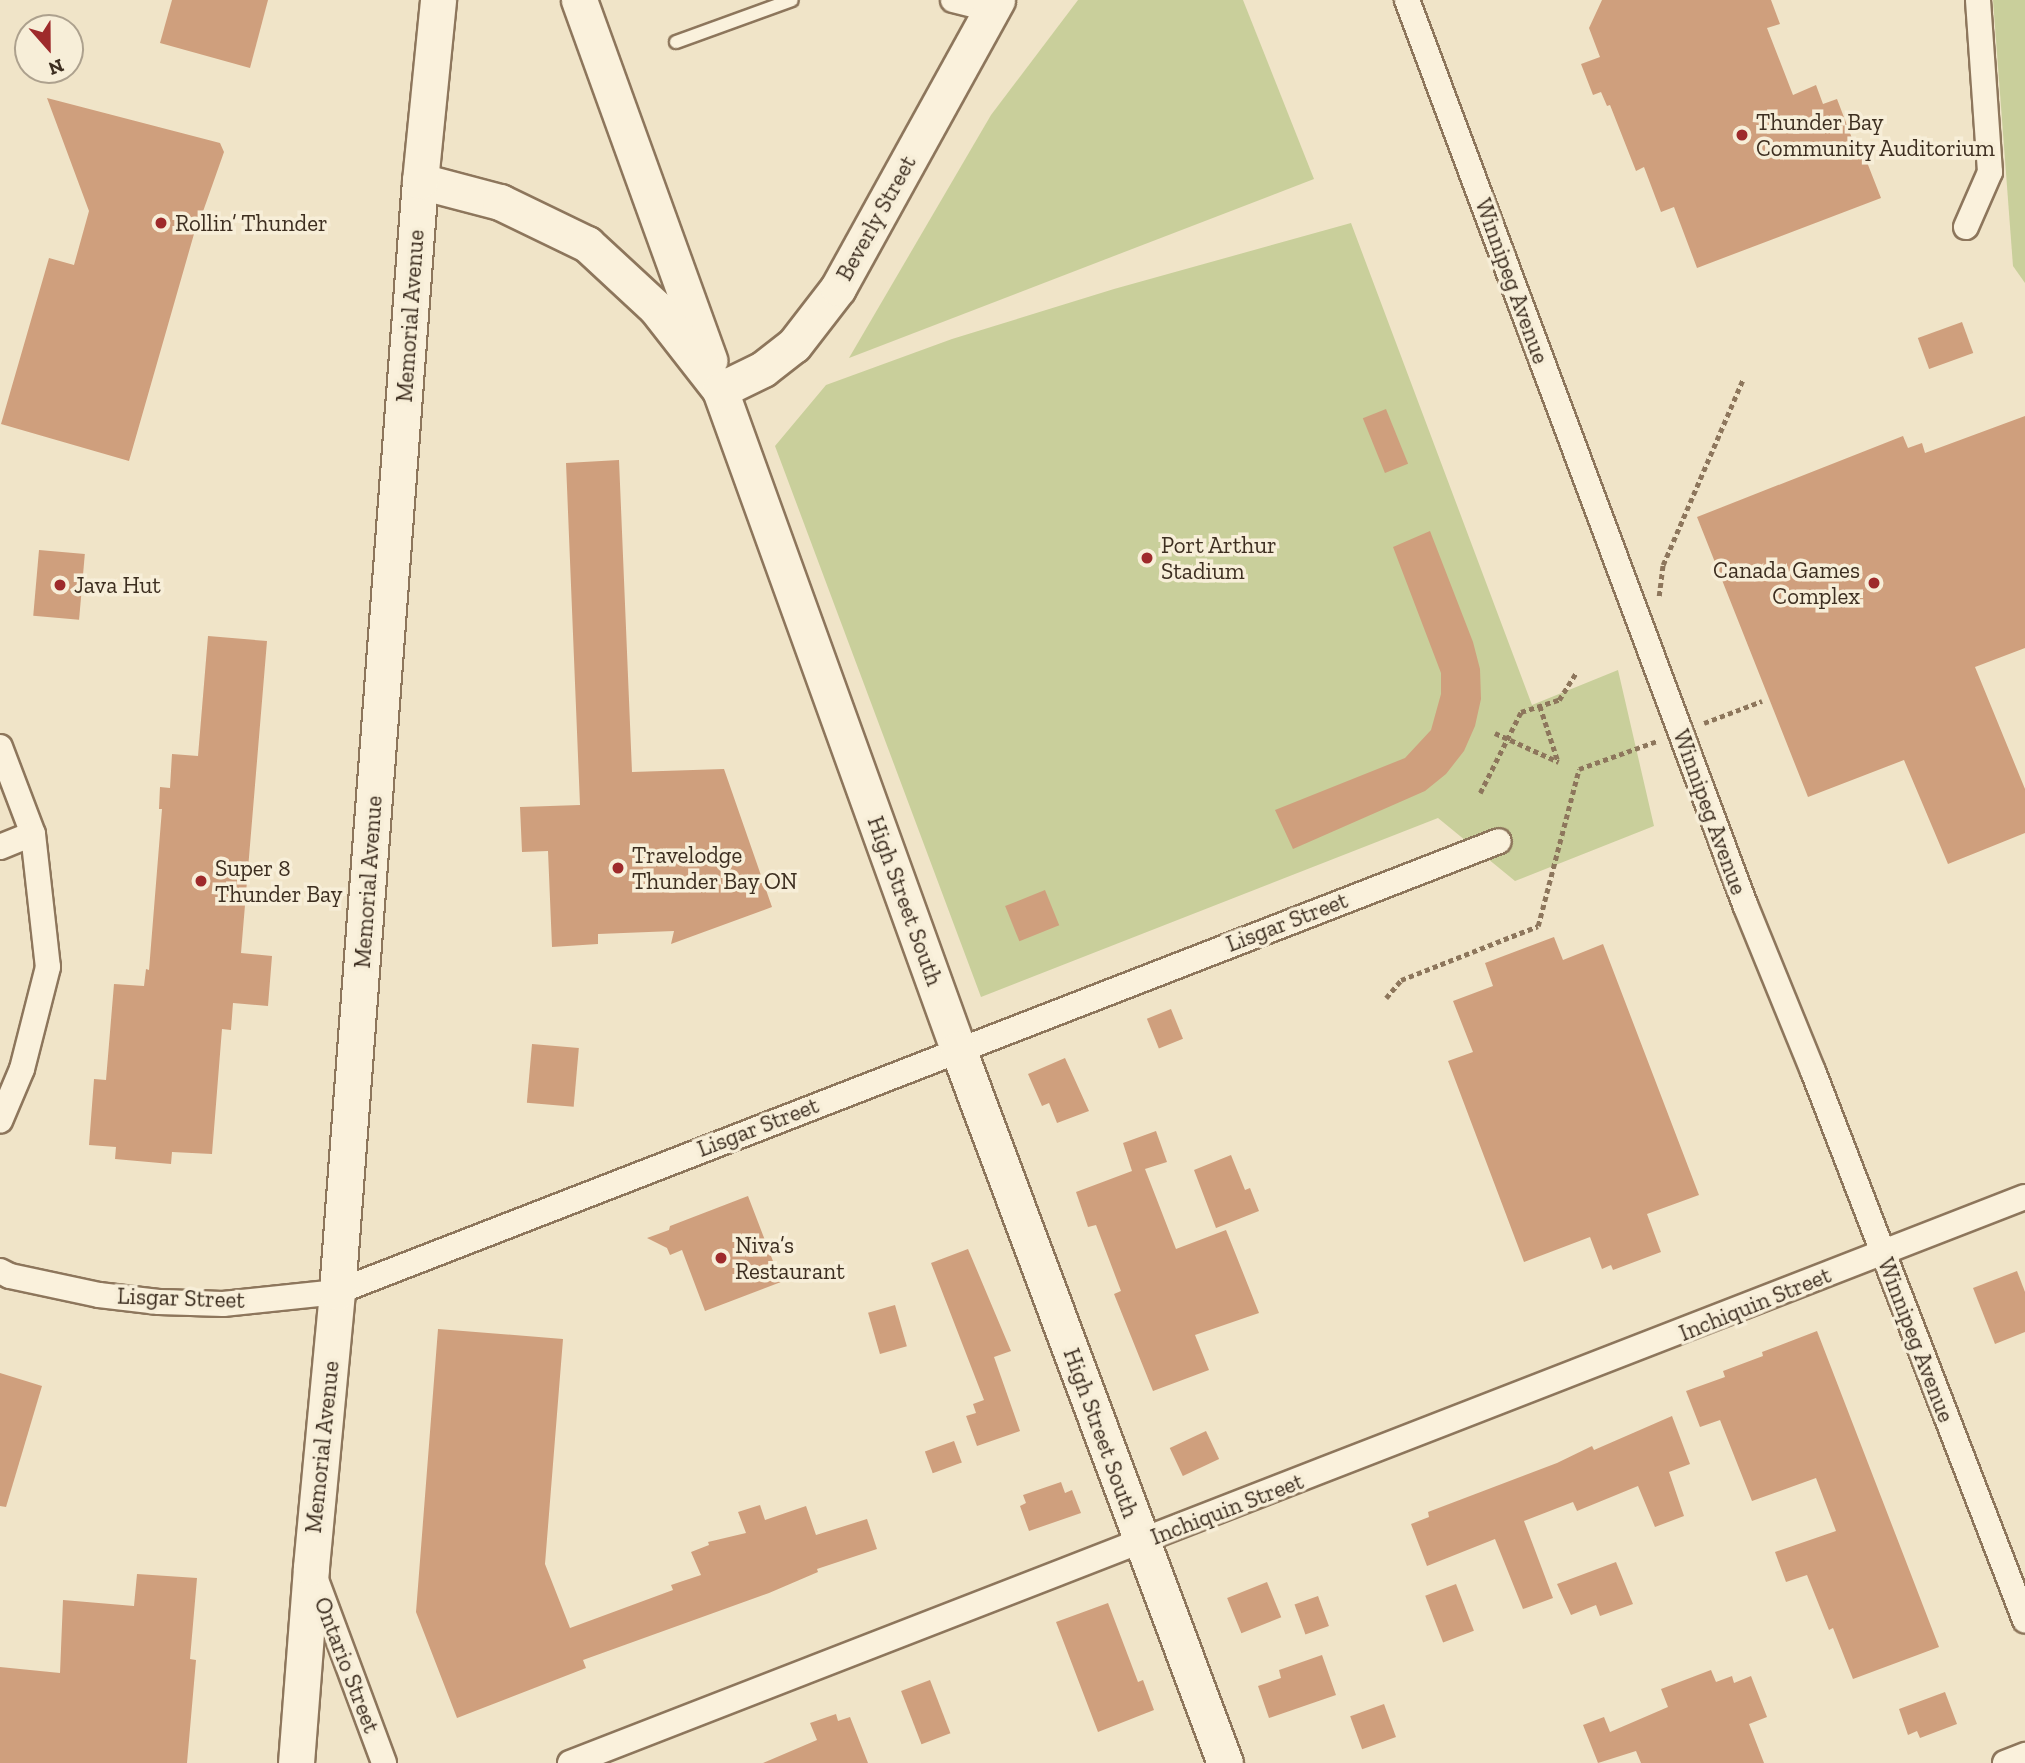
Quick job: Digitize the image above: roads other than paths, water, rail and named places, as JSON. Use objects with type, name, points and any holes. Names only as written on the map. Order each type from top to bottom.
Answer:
[{"type":"street","name":"Memorial Avenue","points":[[296,1763],[337,1292],[420,181],[438,0]]},
{"type":"street","points":[[579,0],[720,390]]},
{"type":"street","name":"Beverly Street","points":[[720,390],[763,369],[794,345],[838,288],[994,4],[953,0]]},
{"type":"street","points":[[1966,228],[1990,172],[1978,0]]},
{"type":"street","name":"Winnipeg Avenue","points":[[1412,2],[1680,732],[2025,1620]]},
{"type":"street","name":"High Street South","points":[[420,181],[500,202],[587,244],[656,308],[720,390],[958,1049],[1225,1763]]},
{"type":"street","points":[[0,747],[33,834],[48,967],[22,1069],[0,1121]]},
{"type":"street","points":[[0,847],[33,834]]},
{"type":"street","name":"Lisgar Street","points":[[0,1270],[10,1276],[86,1292],[159,1302],[223,1304],[337,1292],[1499,841]]},
{"type":"street","name":"Inchiquin Street","points":[[570,1763],[1142,1543],[2025,1197]]},
{"type":"street","name":"Ontario Street","points":[[311,1567],[384,1763]]},
{"type":"street","points":[[2005,1763],[2025,1755]]},
{"type":"lane","points":[[676,42],[792,0]]},
{"type":"place","name":"Thunder Bay Community Auditorium","points":[[1742,135]]},
{"type":"place","name":"Rollin’ Thunder","points":[[161,223]]},
{"type":"place","name":"Port Arthur Stadium","points":[[1147,558]]},
{"type":"place","name":"Canada Games Complex","points":[[1874,583]]},
{"type":"place","name":"Java Hut","points":[[60,585]]},
{"type":"place","name":"Travelodge Thunder Bay ON","points":[[618,868]]},
{"type":"place","name":"Super 8 Thunder Bay","points":[[201,881]]},
{"type":"place","name":"Niva’s Restaurant","points":[[721,1258]]}]
